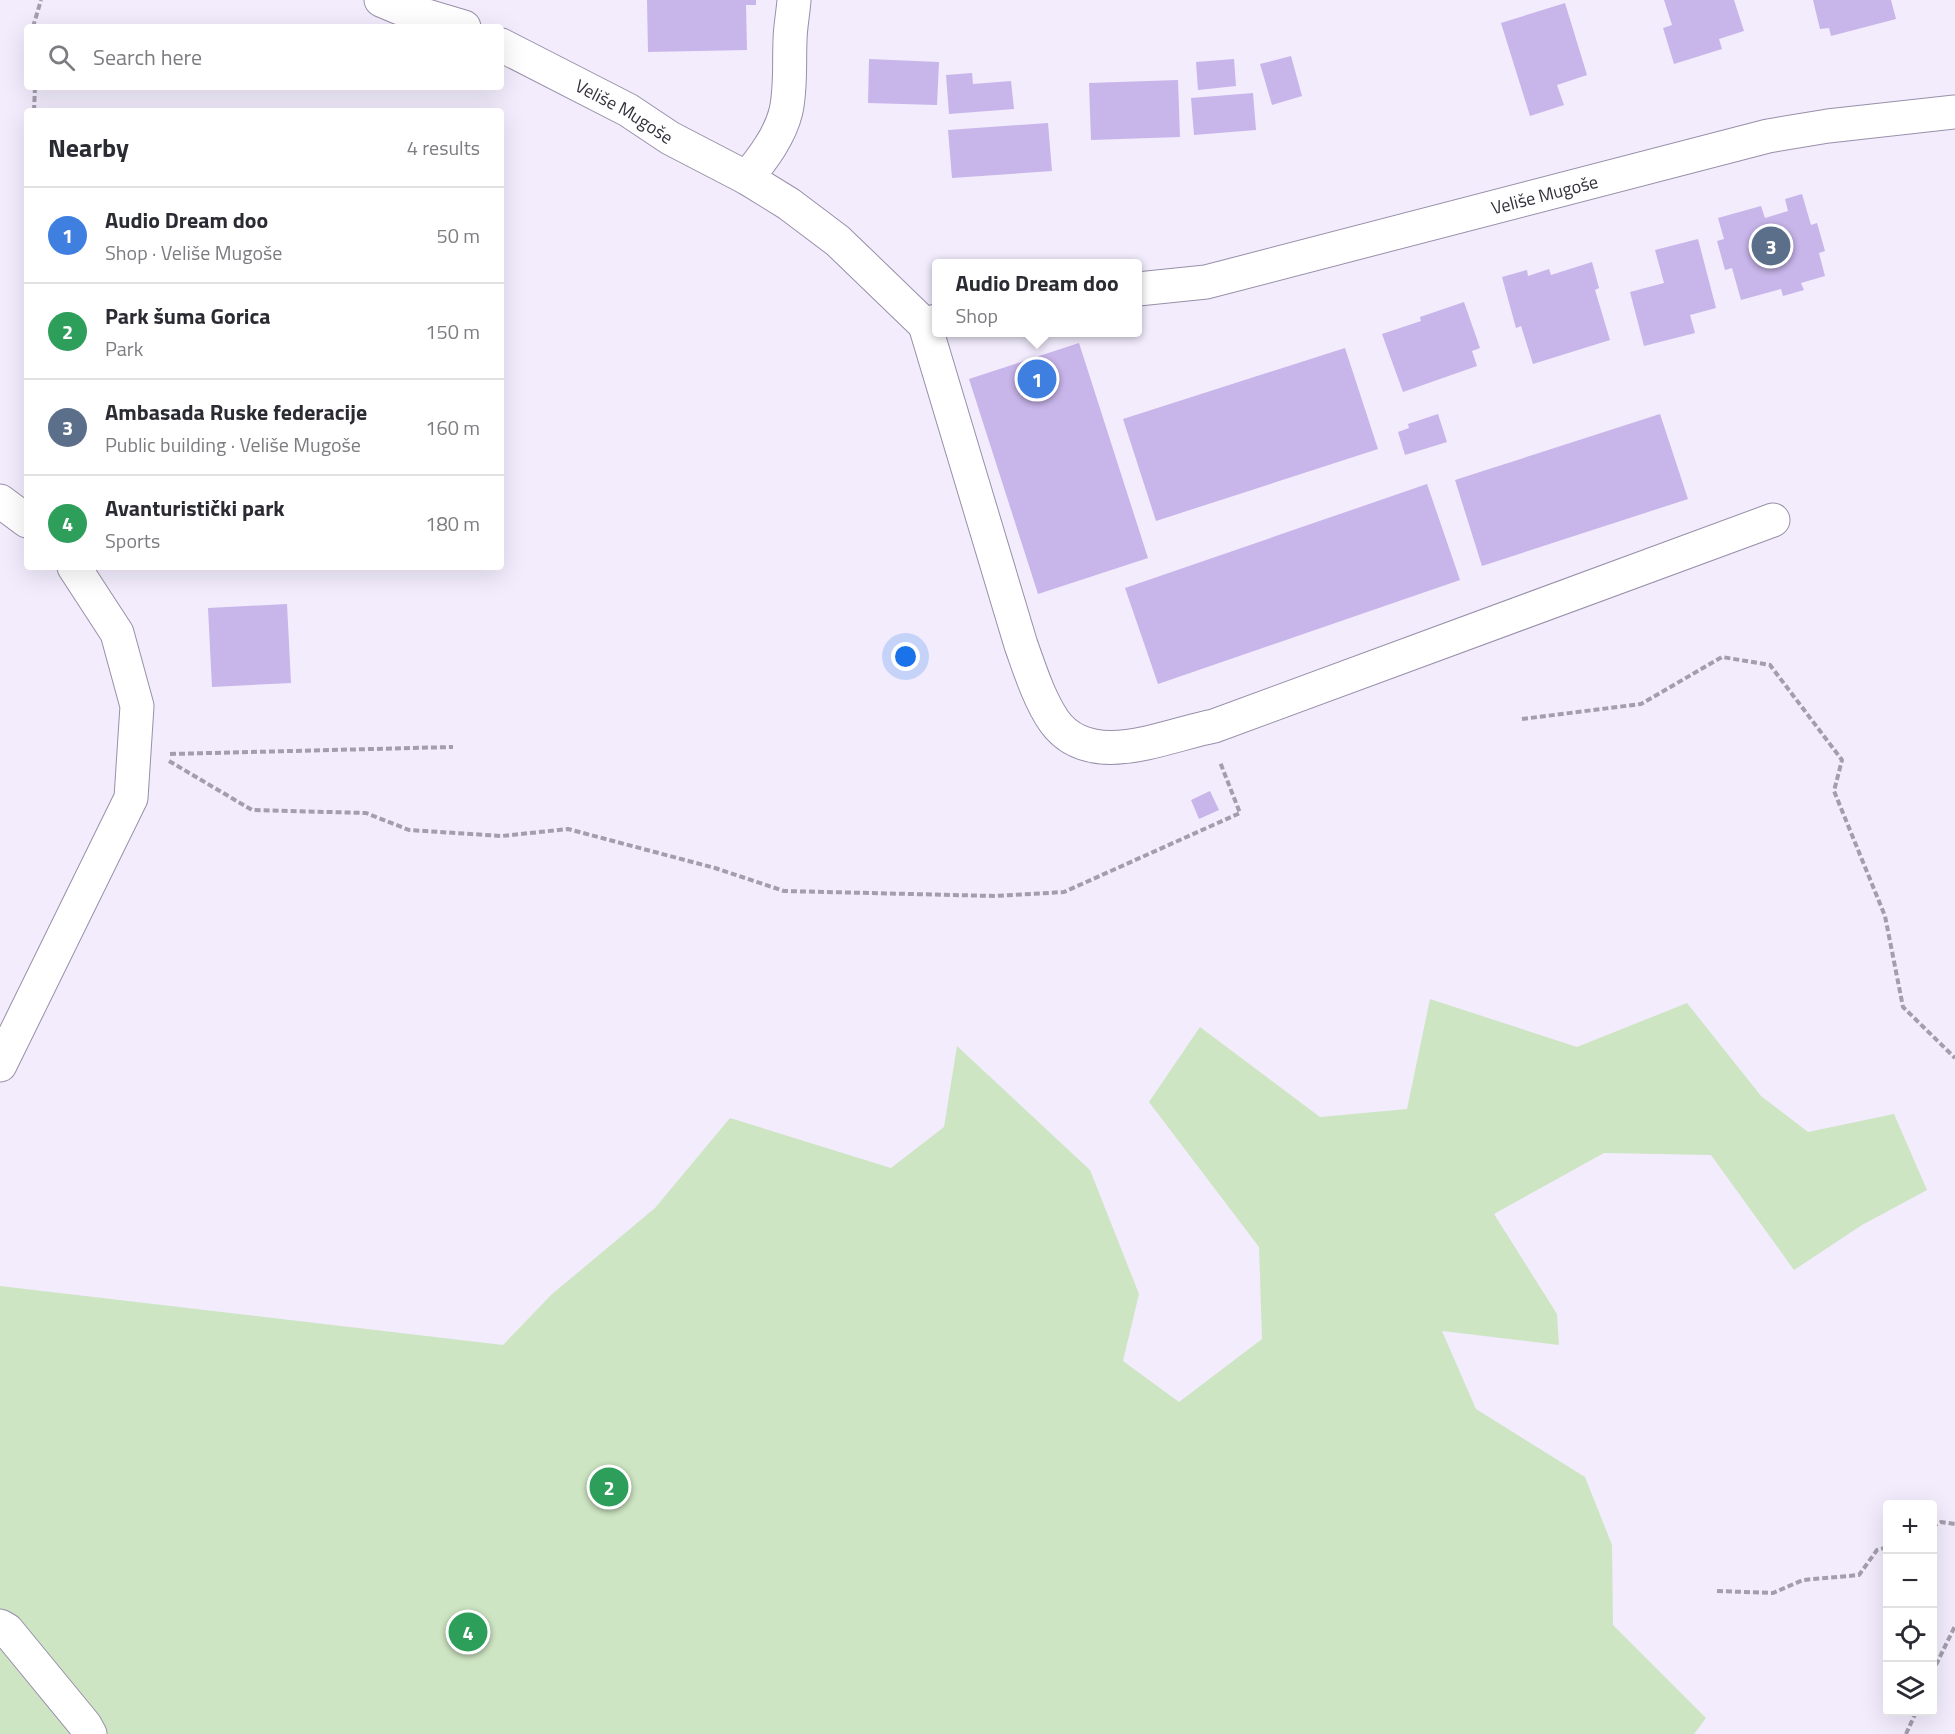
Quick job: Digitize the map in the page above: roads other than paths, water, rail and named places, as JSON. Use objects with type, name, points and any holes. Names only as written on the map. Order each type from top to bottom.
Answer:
[{"type":"street","points":[[381,0],[454,24]]},
{"type":"street","points":[[747,178],[772,143],[786,112],[790,88],[790,42],[794,0]]},
{"type":"street","name":"Veliše Mugoše","points":[[504,47],[628,110],[670,138],[747,178],[813,220],[931,323]]},
{"type":"street","name":"Veliše Mugoše","points":[[1142,288],[1206,282],[1768,136],[1828,126],[1955,112]]},
{"type":"street","points":[[935,337],[1030,671],[1055,722],[1068,735],[1082,743],[1098,747],[1118,748],[1148,743],[1206,727],[1773,520]]},
{"type":"street","points":[[0,501],[24,519]]},
{"type":"street","points":[[0,1065],[131,798],[146,754],[117,633],[76,570]]},
{"type":"street","points":[[0,1626],[7,1630],[86,1725],[90,1734]]},
{"type":"place","name":"Ambasada Ruske federacije","points":[[1771,246]]},
{"type":"place","name":"Audio Dream doo","points":[[1037,379]]},
{"type":"place","name":"Park šuma Gorica","points":[[609,1487]]},
{"type":"place","name":"Avanturistički park","points":[[468,1632]]}]
